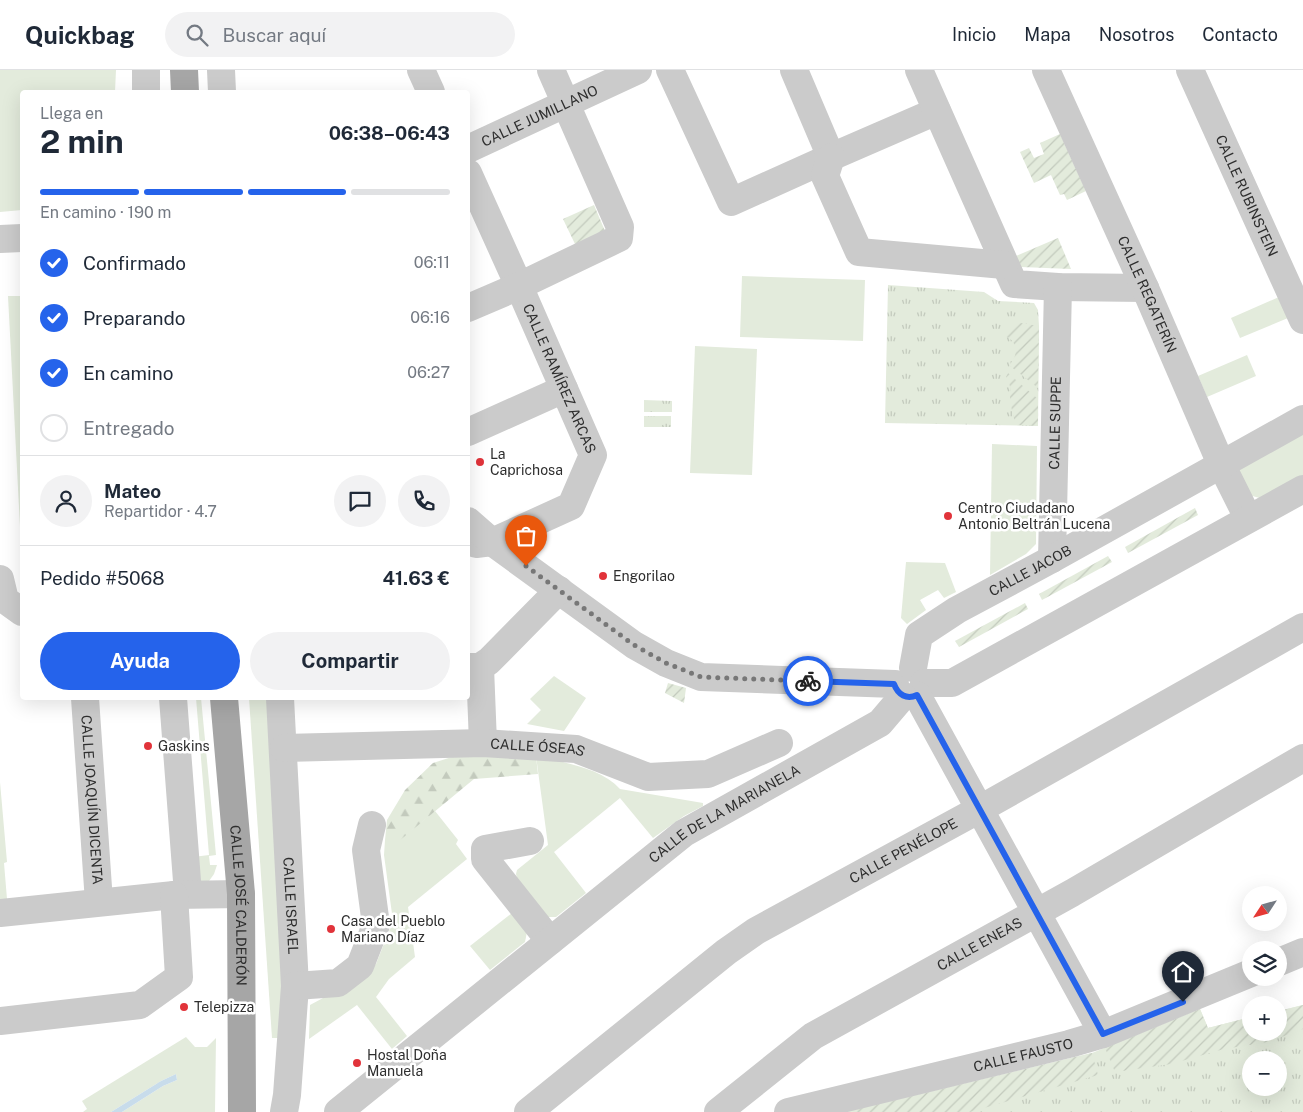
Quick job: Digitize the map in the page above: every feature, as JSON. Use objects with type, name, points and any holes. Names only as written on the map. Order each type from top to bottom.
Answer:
[{"type":"main road","points":[[184,70],[185,90]]},
{"type":"main road","name":"CALLE JOSÉ CALDERÓN","points":[[224,700],[241,894],[242,1112]]},
{"type":"street","points":[[146,70],[146,90]]},
{"type":"street","points":[[221,70],[222,90]]},
{"type":"street","points":[[421,70],[430,90]]},
{"type":"street","points":[[470,307],[619,238],[620,227],[550,70]]},
{"type":"street","name":"CALLE JUMILLANO","points":[[470,148],[638,70]]},
{"type":"street","points":[[670,70],[731,202],[937,111]]},
{"type":"street","points":[[794,70],[831,157],[825,176],[859,252],[1004,265]]},
{"type":"street","points":[[919,70],[1014,284],[1058,287],[1145,288]]},
{"type":"street","name":"CALLE REGATERÍN","points":[[1046,70],[1145,288],[1221,464],[1248,518]]},
{"type":"street","name":"CALLE RUBINSTEIN","points":[[1190,70],[1303,320]]},
{"type":"street","name":"CALLE RAMÍREZ ARCAS","points":[[470,177],[593,455],[571,506],[480,544]]},
{"type":"street","points":[[0,239],[20,238]]},
{"type":"street","points":[[0,258],[20,257]]},
{"type":"street","name":"CALLE SUPPE","points":[[1052,559],[1058,287]]},
{"type":"street","points":[[470,431],[564,389]]},
{"type":"street","name":"CALLE JACOB","points":[[910,685],[919,635],[957,610],[1303,419]]},
{"type":"street","points":[[470,525],[480,544],[560,590],[634,645],[666,663],[701,677],[910,685],[952,683],[1303,489]]},
{"type":"street","points":[[0,579],[4,600],[20,611]]},
{"type":"street","points":[[483,743],[474,667],[489,661],[560,590]]},
{"type":"street","name":"CALLE PENÉLOPE","points":[[528,1112],[726,952],[756,931],[980,809],[1303,627]]},
{"type":"street","points":[[910,685],[1103,1034]]},
{"type":"street","name":"CALLE DE LA MARIANELA","points":[[338,1112],[684,833],[880,723],[910,685]]},
{"type":"street","name":"CALLE JOAQUÍN DICENTA","points":[[85,700],[99,902]]},
{"type":"street","points":[[0,1021],[140,1005],[180,977],[181,894],[173,700]]},
{"type":"street","name":"CALLE ISRAEL","points":[[280,700],[295,986],[287,1095],[284,1112]]},
{"type":"street","name":"CALLE ÓSEAS","points":[[284,748],[483,743],[576,748],[648,777],[708,774],[779,743]]},
{"type":"street","name":"CALLE ENEAS","points":[[718,1112],[813,1036],[1037,912],[1303,758]]},
{"type":"street","points":[[295,986],[338,983],[360,966],[376,924],[366,850],[372,825]]},
{"type":"street","points":[[530,841],[485,849],[485,859],[550,940]]},
{"type":"street","points":[[0,913],[181,894],[241,894]]},
{"type":"street","points":[[1287,959],[1303,952]]},
{"type":"street","name":"CALLE FAUSTO","points":[[788,1112],[1069,1044],[1103,1034],[1242,977]]},
{"type":"green space","points":[[0,70],[116,70],[115,90],[20,90],[20,210],[0,212]]},
{"type":"green space","points":[[1060,134],[1086,191],[1067,200],[1064,194],[1060,195],[1051,175],[1034,183],[1020,152],[1029,148],[1034,158],[1044,154],[1040,143]]},
{"type":"green space","points":[[594,205],[605,231],[575,244],[563,219]]},
{"type":"green space","points":[[1058,238],[1071,269],[1021,267],[1016,256]]},
{"type":"green space","points":[[742,276],[865,280],[863,341],[740,337]]},
{"type":"green space","points":[[888,285],[984,292],[998,301],[1034,303],[1038,310],[1039,326],[1038,426],[885,423]]},
{"type":"green space","points":[[8,296],[20,296],[20,527]]},
{"type":"green space","points":[[1279,297],[1288,318],[1240,338],[1231,318]]},
{"type":"green space","points":[[1014,322],[1039,326],[1038,388],[1009,365],[1014,358],[1016,350],[1013,342],[1006,336]]},
{"type":"green space","points":[[695,346],[757,349],[752,475],[690,473]]},
{"type":"green space","points":[[1247,355],[1256,376],[1207,397],[1198,376]]},
{"type":"green space","points":[[1008,373],[1038,399],[1038,426],[1016,425],[1010,401],[1010,385],[1006,377]]},
{"type":"green space","points":[[644,400],[672,401],[672,412],[644,412]]},
{"type":"green space","points":[[644,416],[671,416],[671,427],[644,427]]},
{"type":"green space","points":[[1303,426],[1303,479],[1263,499],[1249,495],[1239,484],[1239,468]]},
{"type":"green space","points":[[992,444],[1037,446],[1036,544],[1026,554],[990,575]]},
{"type":"green space","points":[[1195,508],[1198,515],[1128,553],[1125,547]]},
{"type":"green space","points":[[1108,556],[1112,562],[1042,600],[1039,594]]},
{"type":"green space","points":[[906,562],[945,563],[956,592],[944,598],[938,590],[920,600],[926,610],[907,624],[901,618]]},
{"type":"green space","points":[[1025,603],[1028,609],[959,647],[955,641]]},
{"type":"green space","points":[[554,676],[586,698],[564,731],[527,724],[541,710],[530,699]]},
{"type":"green space","points":[[668,683],[686,688],[684,703],[665,693]]},
{"type":"green space","points":[[196,700],[201,700],[216,855],[209,856],[210,865],[217,865],[209,881],[200,881],[193,857],[209,855]]},
{"type":"green space","points":[[249,700],[268,700],[287,978],[283,1038],[272,1038]]},
{"type":"green space","points":[[480,748],[536,756],[538,774],[474,779],[399,841],[385,840],[387,820],[405,790],[433,763]]},
{"type":"green space","points":[[536,756],[592,771],[612,782],[620,789],[703,803],[703,806],[684,816],[653,838],[620,798],[554,852],[586,893],[556,917],[548,917],[517,878],[516,874],[517,870],[548,845]]},
{"type":"green space","points":[[0,782],[7,862],[4,863],[7,899],[0,899]]},
{"type":"green space","points":[[435,811],[458,840],[456,844],[467,859],[408,907],[415,957],[389,979],[376,997],[407,1036],[392,1049],[357,1005],[309,1039],[310,1005],[349,984],[376,964],[393,921],[384,855],[385,840],[399,840]]},
{"type":"green space","points":[[512,913],[527,932],[525,942],[490,970],[470,946]]},
{"type":"green space","points":[[1303,1005],[1303,1112],[845,1112],[1092,1053],[1200,1009],[1208,1028],[1242,1019],[1242,1041],[1287,1041],[1287,1009]]},
{"type":"green space","points":[[1303,1005],[1303,1029],[1287,1035],[1287,1009]]},
{"type":"green space","points":[[1200,1009],[1208,1028],[1242,1019],[1242,1041],[1271,1041],[1224,1049],[1171,1064],[1115,1072],[1105,1048]]},
{"type":"green space","points":[[186,1037],[195,1047],[207,1047],[216,1038],[215,1112],[122,1112],[163,1086],[177,1080],[176,1074],[161,1081],[111,1112],[83,1112],[87,1109],[82,1101]]},
{"type":"green space","points":[[1092,1053],[1098,1075],[970,1112],[845,1112]]},
{"type":"water","points":[[176,1074],[177,1080],[163,1086],[122,1112],[111,1112],[161,1081]]},
{"type":"way so far","points":[[526,566],[634,645],[666,663],[701,677],[808,681]]},
{"type":"place","name":"La Caprichosa","points":[[480,462]]},
{"type":"place","name":"Centro Ciudadano Antonio Beltrán Lucena","points":[[948,516]]},
{"type":"place","name":"Engorilao","points":[[603,576]]},
{"type":"place","name":"Gaskins","points":[[148,746]]},
{"type":"place","name":"Casa del Pueblo Mariano Díaz","points":[[331,929]]},
{"type":"place","name":"Telepizza","points":[[184,1007]]},
{"type":"place","name":"Hostal Doña Manuela","points":[[357,1063]]},
{"type":"route","points":[[808,681],[894,684],[903,696],[908,698],[917,695],[1103,1034],[1183,1002]]}]
